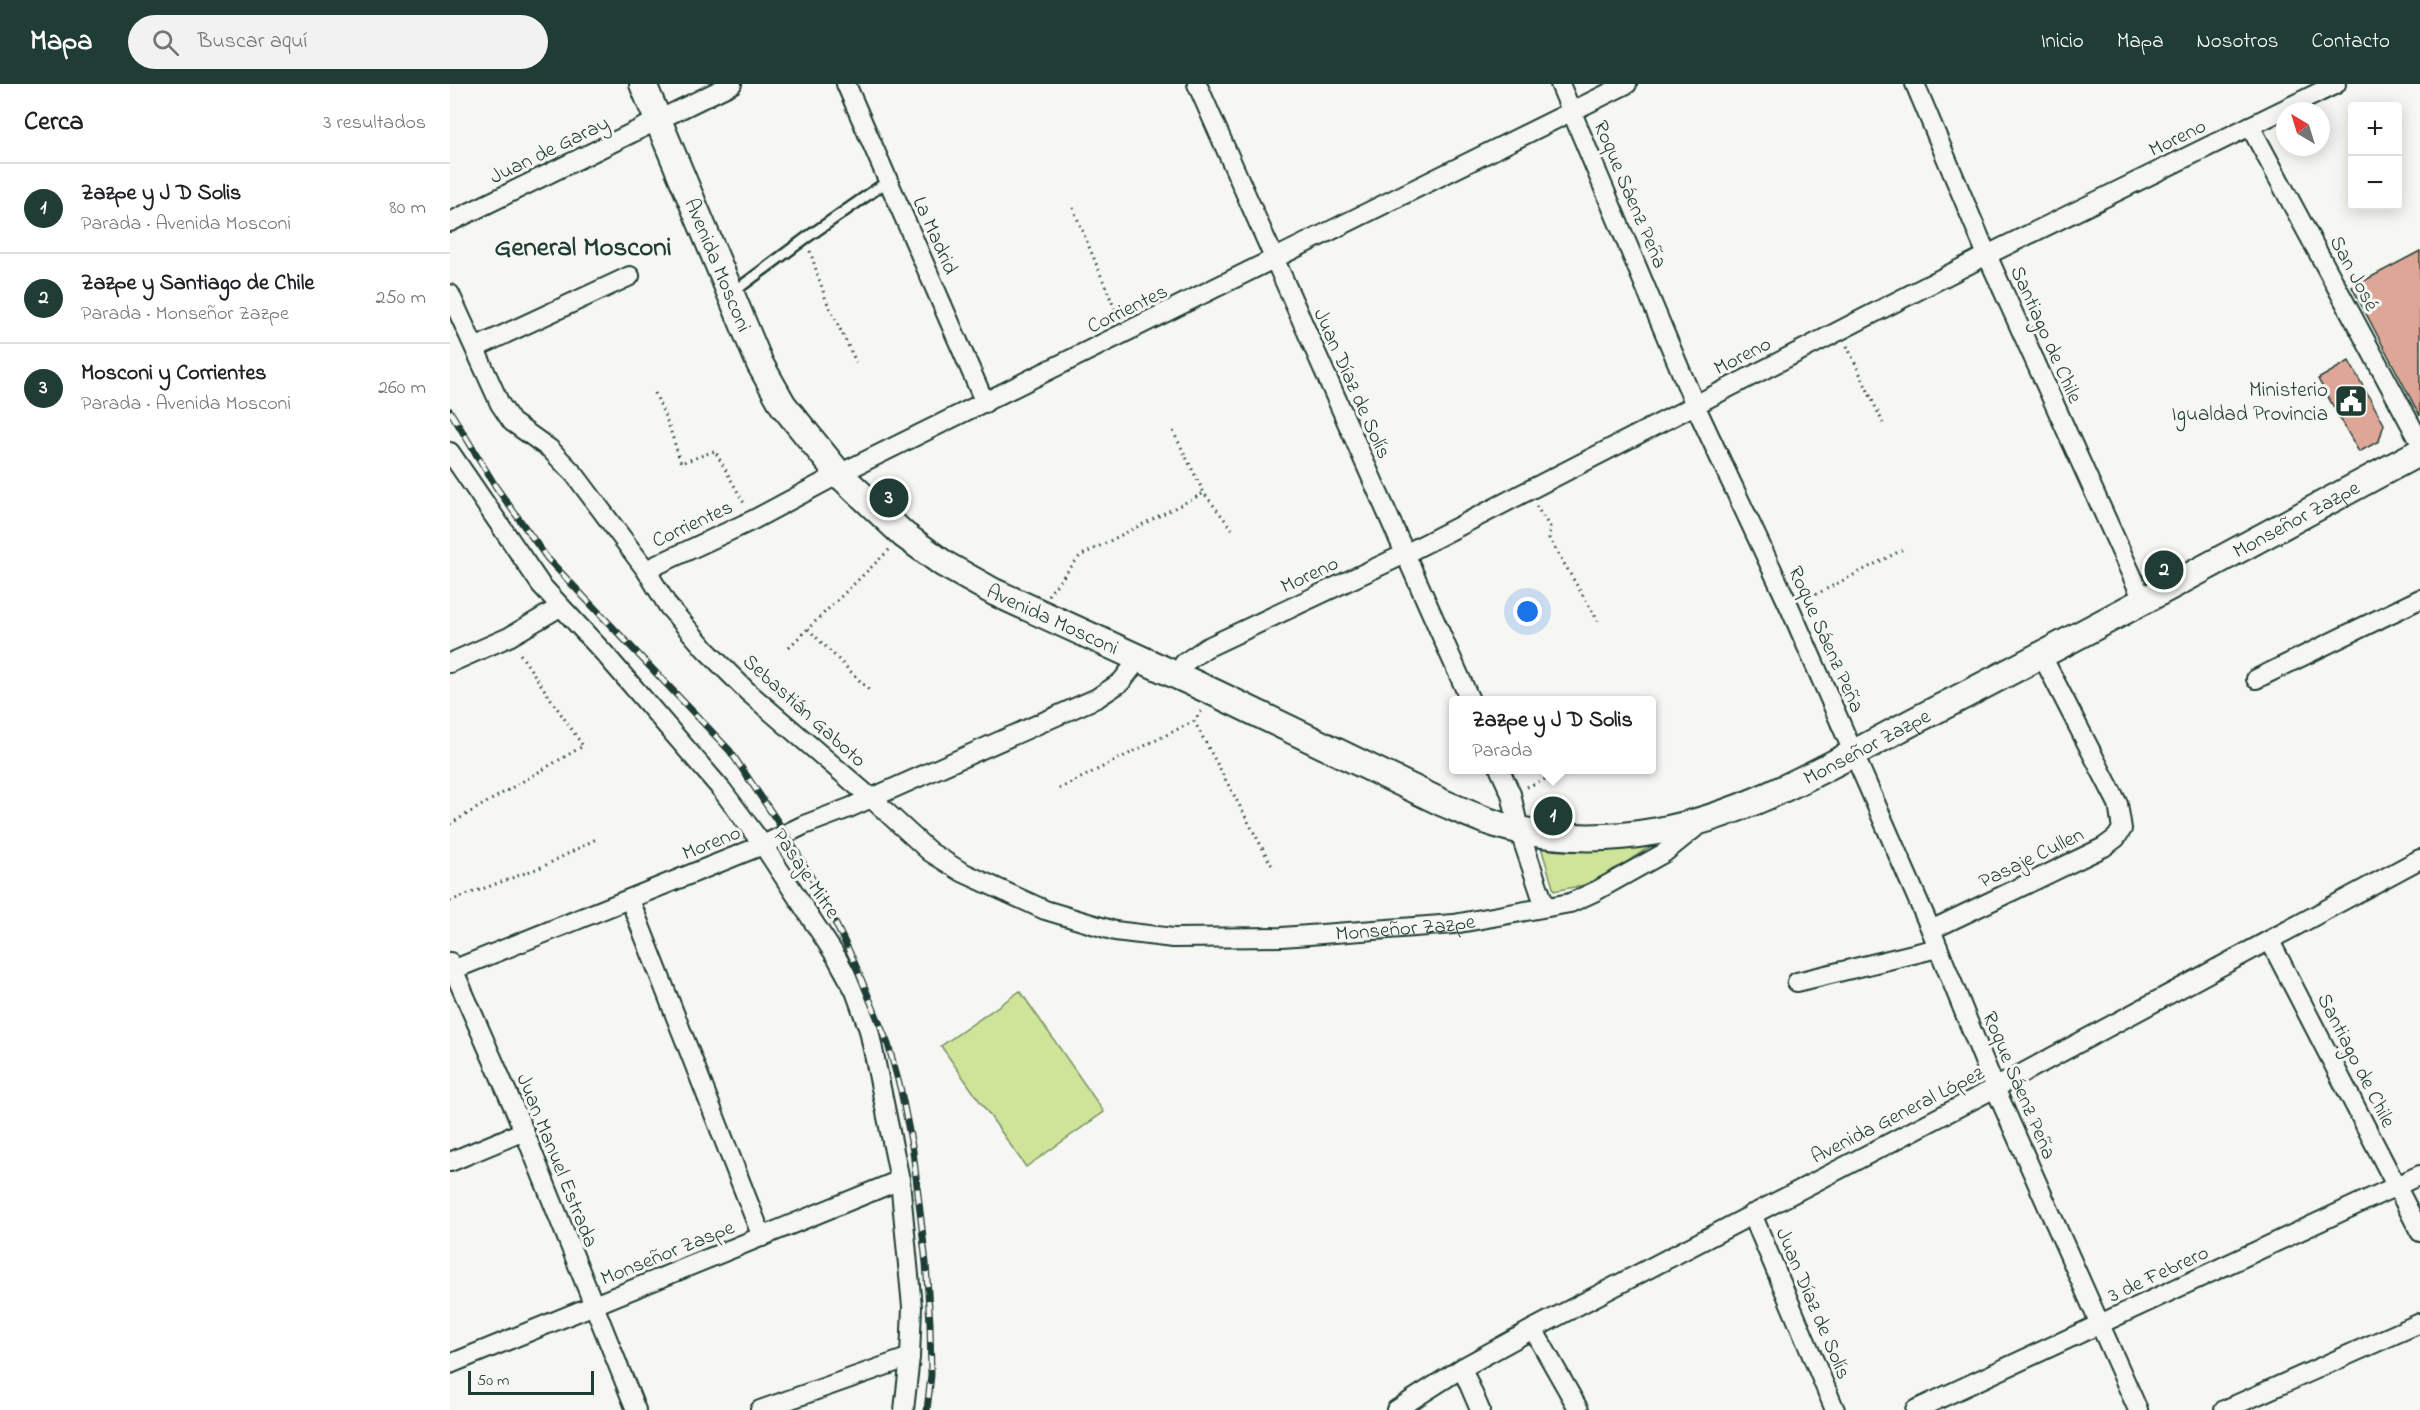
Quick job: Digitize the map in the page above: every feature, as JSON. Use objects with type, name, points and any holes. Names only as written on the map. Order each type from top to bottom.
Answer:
[{"type":"street","name":"Avenida Mosconi","points":[[643,84],[760,364],[783,405],[839,474],[904,535],[944,564],[994,592],[1215,693],[1476,817],[1519,830],[1610,838],[1659,831],[1706,819]]},
{"type":"street","name":"Juan de Garay","points":[[450,222],[732,84]]},
{"type":"street","name":"La Madrid","points":[[846,84],[985,403]]},
{"type":"street","name":"Juan Díaz de Solís","points":[[1197,84],[1468,696]]},
{"type":"street","name":"Roque Sáenz Peña","points":[[1560,84],[1695,405],[1790,608],[1931,930],[1995,1088],[2138,1410]]},
{"type":"street","name":"Corrientes","points":[[645,570],[753,519],[839,474],[1274,261],[1627,84]]},
{"type":"street","name":"Santiago de Chile","points":[[1915,84],[1987,255],[2144,600]]},
{"type":"street","name":"Moreno","points":[[1177,676],[1184,663],[1206,648],[1405,554],[1987,255],[2330,85]]},
{"type":"street","name":"San José","points":[[2250,126],[2420,442]]},
{"type":"street","points":[[475,348],[630,276]]},
{"type":"street","name":"Sebastián Gaboto","points":[[450,294],[500,404],[512,422],[550,449],[575,475],[645,570],[668,606],[734,678],[930,852],[962,872],[1045,910],[1115,931],[1173,938],[1282,937]]},
{"type":"street","name":"Pasaje Mitre","points":[[450,452],[541,585],[604,653],[722,790],[763,845],[837,958],[855,991],[869,1030],[900,1180],[912,1307],[910,1357],[904,1410]]},
{"type":"street","name":"Monseñor Zazpe","points":[[1282,937],[1454,924],[1569,903],[1596,891],[1664,853],[1706,819],[1761,798],[2042,656],[2420,452]]},
{"type":"street","points":[[2256,679],[2420,598]]},
{"type":"street","points":[[450,663],[509,637],[560,607]]},
{"type":"street","name":"Pasaje Cullen","points":[[1931,930],[2104,848],[2116,838],[2122,829],[2118,804],[2042,656]]},
{"type":"street","name":"Moreno","points":[[451,968],[630,900],[763,845],[1097,698],[1121,682],[1139,658]]},
{"type":"street","points":[[1502,774],[1511,794],[1519,830],[1545,907]]},
{"type":"street","name":"Avenida General López","points":[[1396,1410],[1462,1368],[1533,1329],[1995,1088],[2420,859]]},
{"type":"street","points":[[630,900],[762,1237]]},
{"type":"street","name":"Santiago de Chile","points":[[2270,941],[2420,1232]]},
{"type":"street","points":[[1797,982],[1938,948]]},
{"type":"street","name":"Juan Manuel Estrada","points":[[451,968],[524,1131],[636,1410]]},
{"type":"street","points":[[450,1162],[524,1131]]},
{"type":"street","name":"3 de Febrero","points":[[1915,1410],[2420,1175]]},
{"type":"street","name":"Monseñor Zaspe","points":[[450,1364],[900,1180]]},
{"type":"street","name":"Juan Díaz de Solís","points":[[1752,1214],[1835,1410]]},
{"type":"street","points":[[2224,1410],[2420,1323]]},
{"type":"street","points":[[1533,1329],[1579,1410]]},
{"type":"street","points":[[760,1410],[910,1357]]},
{"type":"street","points":[[1462,1368],[1480,1410]]},
{"type":"lane","points":[[731,294],[888,181]]},
{"type":"path","points":[[1072,208],[1125,334]]},
{"type":"path","points":[[806,238],[826,300],[856,362]]},
{"type":"path","points":[[1840,331],[1883,423]]},
{"type":"path","points":[[655,393],[681,463],[715,451],[753,519]]},
{"type":"path","points":[[1173,431],[1204,493],[1232,528]]},
{"type":"path","points":[[1526,492],[1550,527],[1549,538],[1598,621]]},
{"type":"path","points":[[1035,610],[1080,556],[1204,493]]},
{"type":"path","points":[[789,646],[904,535]]},
{"type":"path","points":[[1790,608],[1902,550]]},
{"type":"path","points":[[808,629],[871,692]]},
{"type":"path","points":[[450,824],[583,746],[509,637]]},
{"type":"path","points":[[1059,789],[1194,721],[1215,693]]},
{"type":"path","points":[[1194,721],[1272,866]]},
{"type":"path","points":[[1511,794],[1557,774]]},
{"type":"path","points":[[450,901],[544,866],[598,838]]},
{"type":"green space","points":[[1657,842],[1595,883],[1554,891],[1541,847]]},
{"type":"green space","points":[[1020,991],[1104,1112],[1026,1167],[941,1046]]},
{"type":"building","points":[[2420,251],[2420,416],[2352,287]]},
{"type":"building","name":"Ministerio Igualdad Provincia","points":[[2349,361],[2384,424],[2379,441],[2359,452],[2318,379]]},
{"type":"railway","points":[[450,411],[496,487],[547,558],[730,751],[786,834],[821,894],[853,959],[888,1044],[901,1091],[913,1151],[926,1263],[930,1323],[931,1375],[927,1410]]},
{"type":"place","name":"Ministerio Igualdad Provincia","points":[[2351,401]]},
{"type":"place","name":"Mosconi y Corrientes","points":[[889,498]]},
{"type":"place","name":"Zazpe y Santiago de Chile","points":[[2164,570]]},
{"type":"place","name":"Zazpe y J D Solis","points":[[1553,816]]},
{"type":"district","name":"General Mosconi","points":[[583,246]]}]
